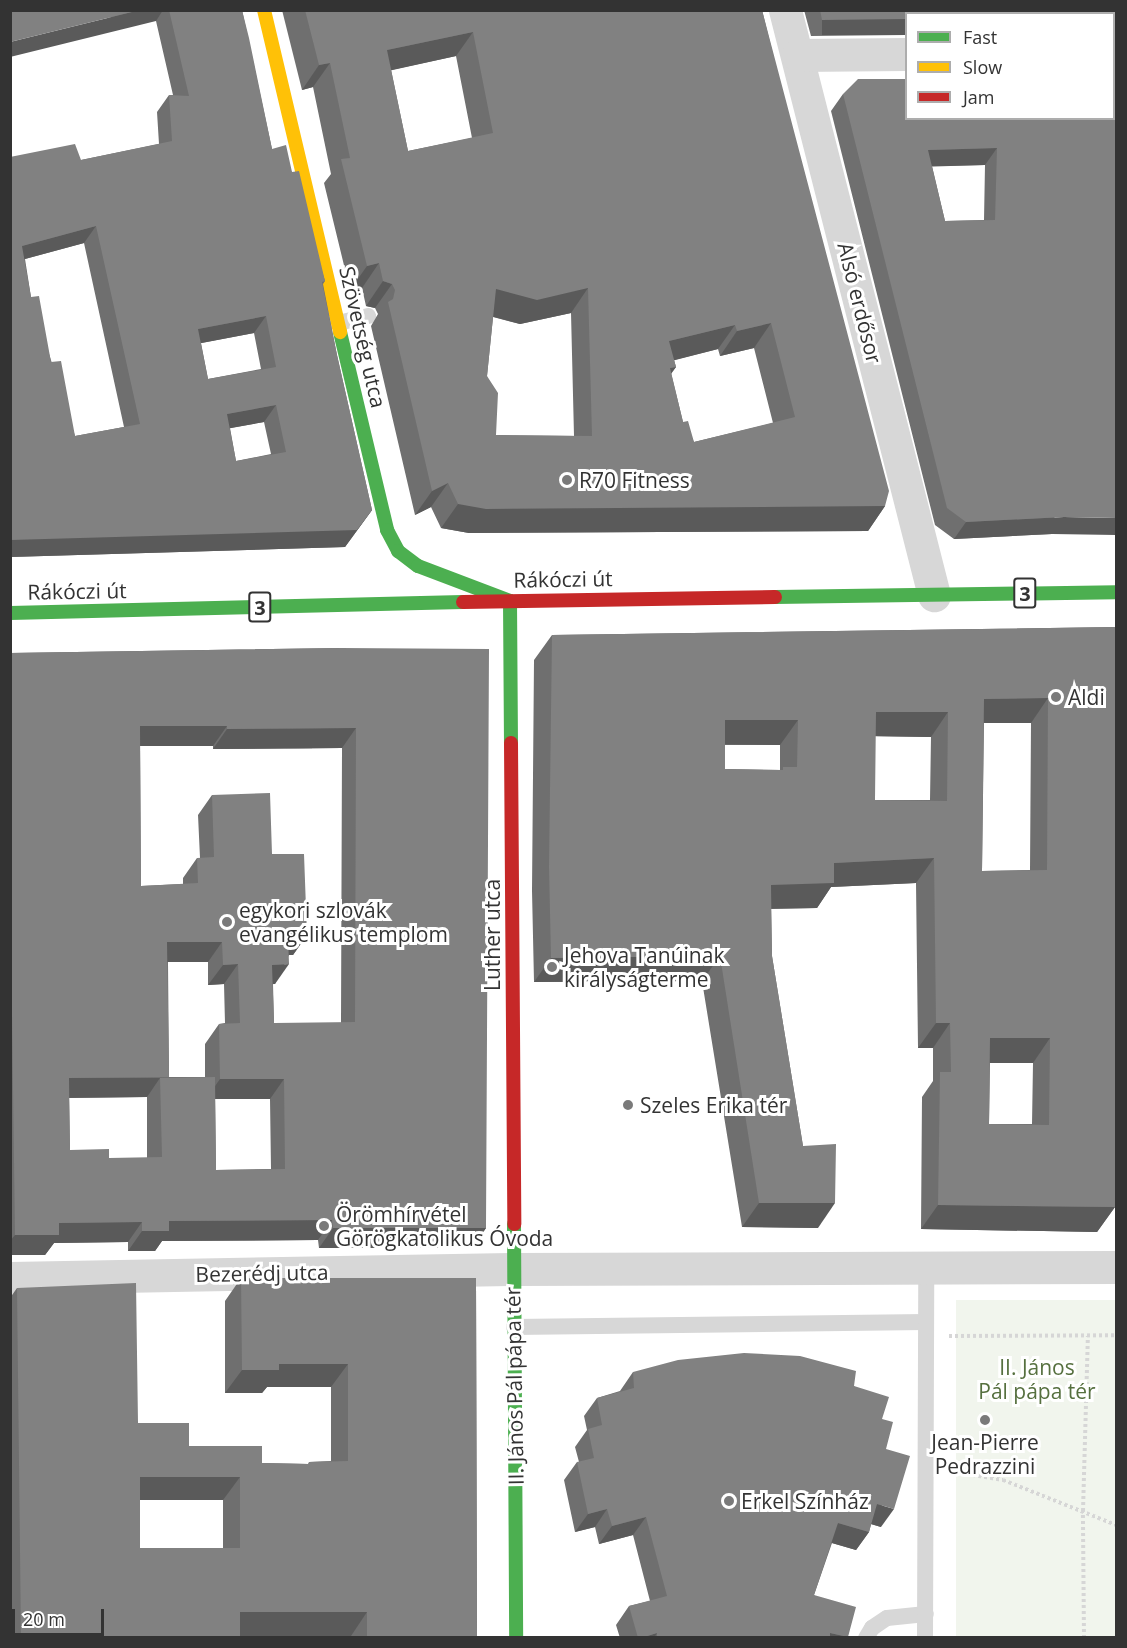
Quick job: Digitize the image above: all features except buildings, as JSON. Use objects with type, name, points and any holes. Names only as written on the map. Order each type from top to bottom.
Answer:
[{"type":"street","name":"Szövetség utca","points":[[264,10],[387,530],[398,551],[418,566],[510,601]]},
{"type":"street","name":"Alsó erdősor","points":[[785,10],[934,595]]},
{"type":"street","points":[[798,55],[905,54]]},
{"type":"street","name":"Rákóczi út","points":[[10,613],[510,601],[1116,592]]},
{"type":"street","name":"Luther utca","points":[[510,601],[513,1269]]},
{"type":"street","name":"II. János Pál pápa tér","points":[[516,1638],[513,1269],[1116,1267]]},
{"type":"street","name":"Bezerédj utca","points":[[10,1278],[513,1269]]},
{"type":"lane","points":[[338,322],[368,316]]},
{"type":"lane","points":[[924,1638],[926,1614],[927,1269]]},
{"type":"lane","points":[[514,1327],[926,1329]]},
{"type":"lane","points":[[866,1638],[872,1628],[887,1618],[926,1614]]},
{"type":"path","points":[[926,1329],[1088,1336],[1116,1335]]},
{"type":"path","points":[[1084,1638],[1083,1511],[1088,1336]]},
{"type":"path","points":[[926,1468],[1003,1480],[1116,1525]]},
{"type":"green space","name":"II. János Pál pápa tér","points":[[956,1300],[1116,1300],[1116,1637],[956,1637]]},
{"type":"traffic: fast","points":[[340,332],[387,530],[398,551],[418,566],[510,601],[511,743]]},
{"type":"traffic: fast","points":[[775,597],[1116,592]]},
{"type":"traffic: fast","points":[[10,613],[463,602]]},
{"type":"traffic: fast","points":[[514,1224],[516,1638]]},
{"type":"traffic: slow","points":[[264,10],[340,332]]},
{"type":"traffic: jam","points":[[463,602],[775,597]]},
{"type":"traffic: jam","points":[[511,743],[514,1224]]},
{"type":"place","name":"R70 Fitness","points":[[567,480]]},
{"type":"place","name":"Aldi","points":[[1056,697]]},
{"type":"place","name":"egykori szlovák evangélikus templom","points":[[227,922]]},
{"type":"place","name":"Jehova Tanúinak királyságterme","points":[[552,967]]},
{"type":"place","name":"Szeles Erika tér","points":[[628,1105]]},
{"type":"place","name":"Örömhírvétel Görögkatolikus Óvoda","points":[[324,1226]]},
{"type":"place","name":"Jean-Pierre Pedrazzini","points":[[985,1420]]},
{"type":"place","name":"Erkel Színház","points":[[729,1501]]}]
